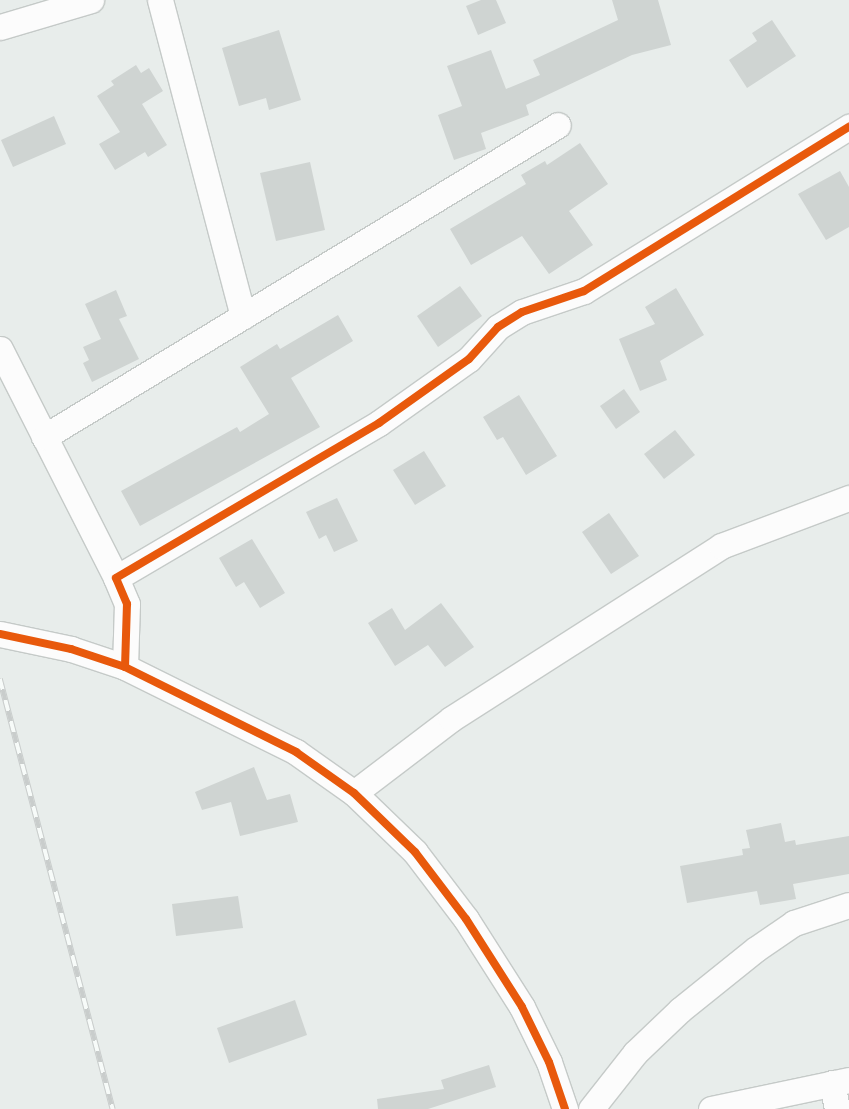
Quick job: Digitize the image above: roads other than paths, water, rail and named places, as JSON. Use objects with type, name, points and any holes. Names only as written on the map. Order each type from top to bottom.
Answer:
[{"type":"street","points":[[0,27],[91,0]]},
{"type":"street","points":[[160,0],[243,316]]},
{"type":"street","points":[[44,437],[558,125]]},
{"type":"street","points":[[116,578],[379,423],[469,359],[498,327],[522,312],[584,291],[849,127]]},
{"type":"street","points":[[0,349],[116,578],[128,611],[125,667]]},
{"type":"street","points":[[354,793],[451,719],[722,546],[849,498]]},
{"type":"street","points":[[0,633],[71,649],[125,667],[296,752],[354,793],[415,852],[466,919],[522,1007],[549,1062],[565,1109]]},
{"type":"street","points":[[591,1109],[635,1053],[680,1010],[748,955],[794,923],[849,905]]},
{"type":"street","points":[[711,1109],[840,1081],[838,1109]]},
{"type":"railway","points":[[0,679],[113,1109]]}]
